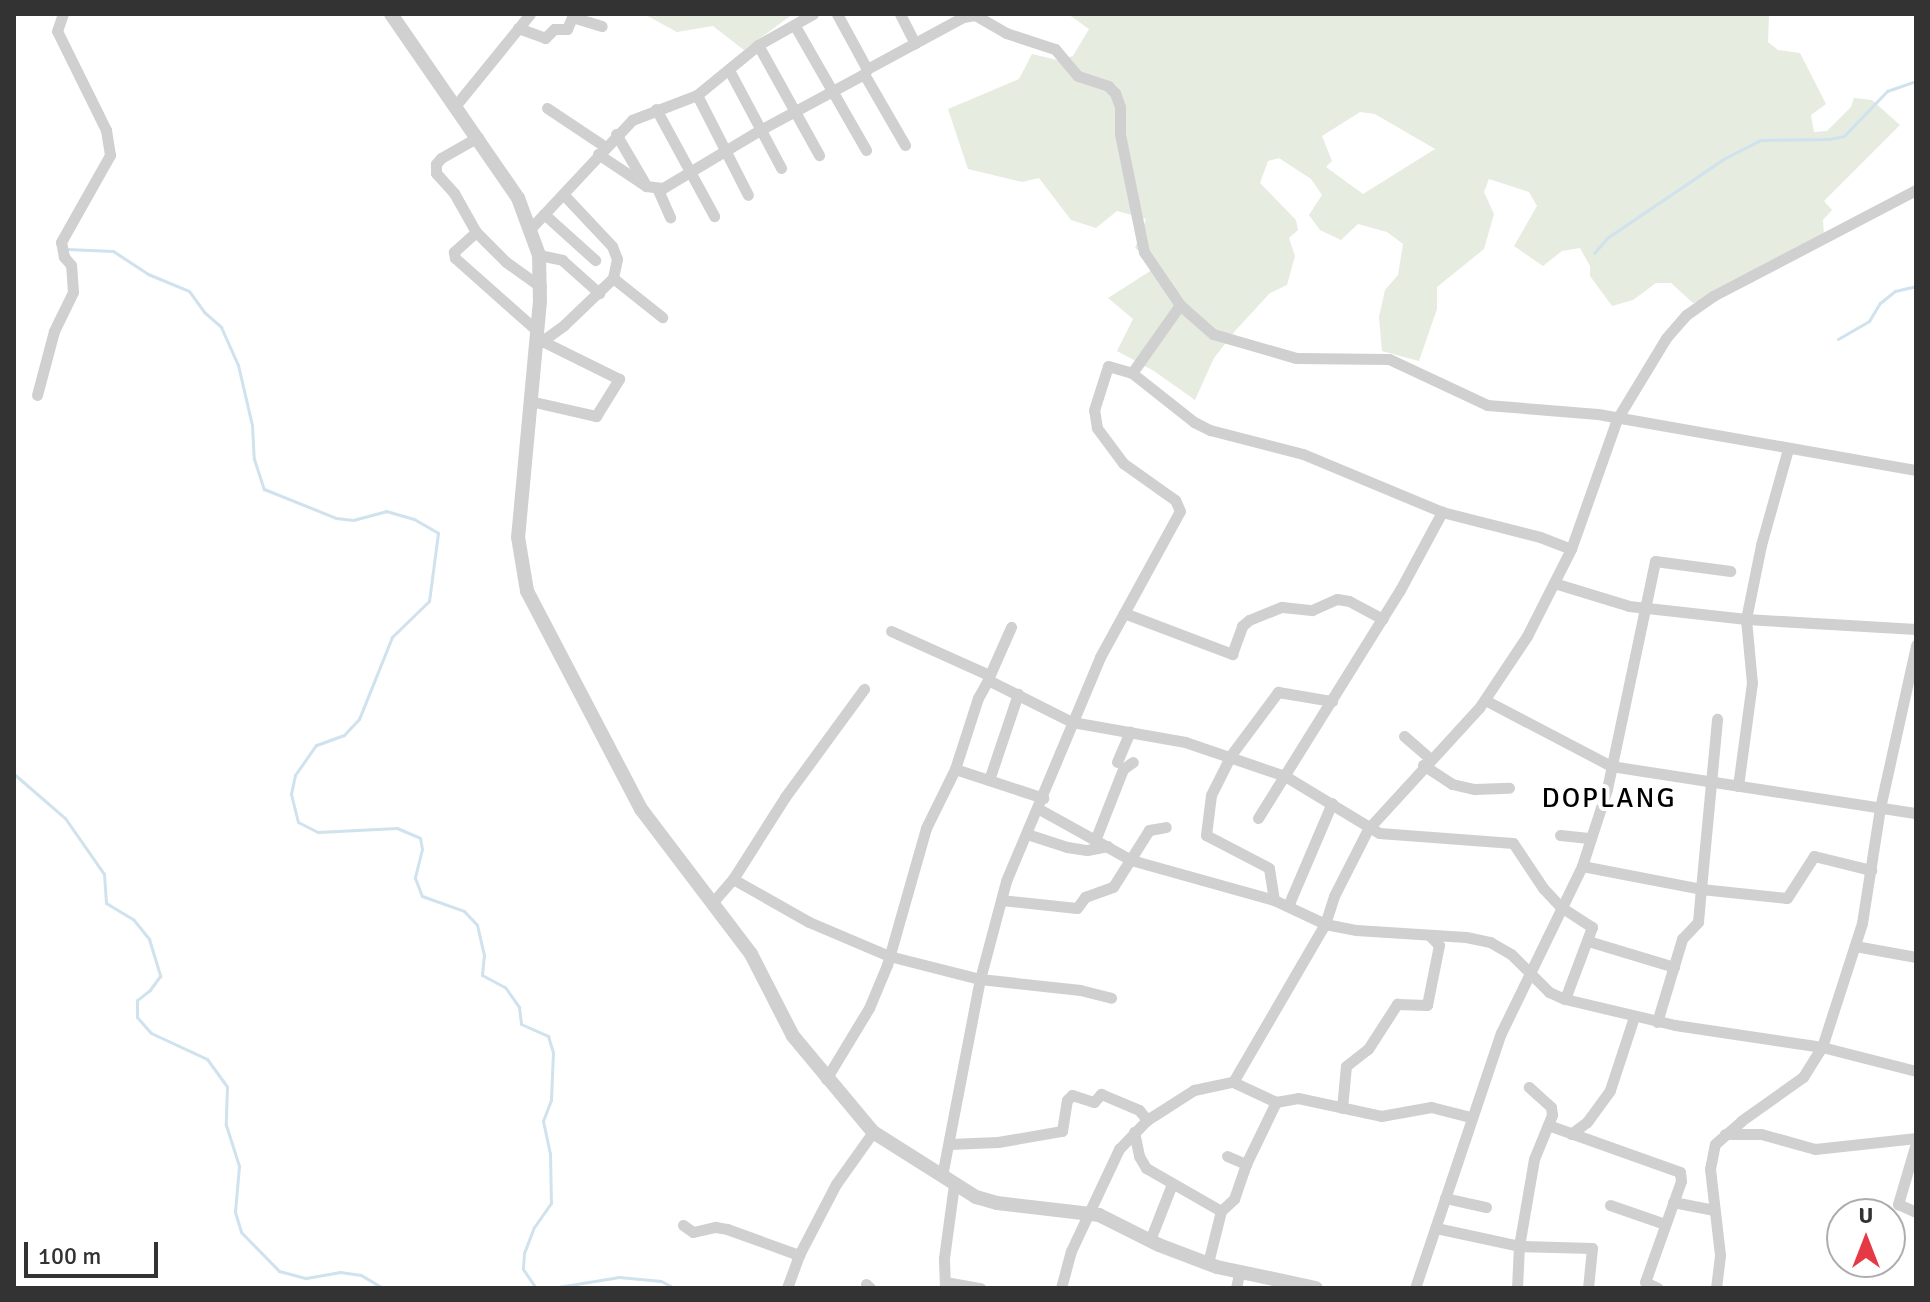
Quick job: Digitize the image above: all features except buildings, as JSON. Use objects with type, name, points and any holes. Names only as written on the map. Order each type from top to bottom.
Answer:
[{"type":"street","points":[[37,395],[54,331],[73,292],[71,265],[64,257],[61,242],[110,155],[106,130],[57,28],[63,14]]},
{"type":"street","points":[[391,14],[518,198],[539,255],[538,339],[518,537],[527,591],[641,809],[751,954],[793,1036],[873,1132],[976,1197],[997,1203],[1106,1218],[1208,1263],[1237,1281],[1316,1288]]},
{"type":"street","points":[[456,105],[530,14]]},
{"type":"street","points":[[531,228],[632,120],[697,95],[758,45],[813,14]]},
{"type":"street","points":[[837,14],[905,145]]},
{"type":"street","points":[[900,14],[915,43]]},
{"type":"street","points":[[652,188],[691,170],[915,43],[975,15],[992,27],[1055,49],[1078,76],[1108,86],[1115,93],[1141,244],[1180,305],[1200,326],[1240,344],[1316,360],[1367,356],[1389,359],[1487,405],[1581,412],[1916,470]]},
{"type":"street","points":[[518,28],[545,38],[554,29],[565,31],[572,17],[602,26]]},
{"type":"street","points":[[795,26],[866,150]]},
{"type":"street","points":[[758,45],[819,155]]},
{"type":"street","points":[[729,70],[781,168]]},
{"type":"street","points":[[697,95],[748,195]]},
{"type":"street","points":[[547,108],[652,188]]},
{"type":"street","points":[[656,109],[714,216]]},
{"type":"street","points":[[616,134],[670,217]]},
{"type":"street","points":[[478,137],[436,164],[438,177],[454,193],[476,232],[506,262],[541,287]]},
{"type":"street","points":[[1233,1082],[1325,924],[1334,896],[1368,829],[1485,700],[1527,636],[1571,549],[1617,419],[1666,338],[1686,315],[1713,296],[1916,190]]},
{"type":"street","points":[[538,339],[599,293],[613,278],[617,259],[612,246],[563,194]]},
{"type":"street","points":[[544,214],[595,260]]},
{"type":"street","points":[[476,232],[454,252],[455,258],[538,339],[619,379],[596,416],[530,401]]},
{"type":"street","points":[[539,255],[562,260],[599,293]]},
{"type":"street","points":[[613,278],[662,317]]},
{"type":"street","points":[[1132,373],[1180,305]]},
{"type":"street","points":[[980,1288],[945,1285],[944,1258],[949,1144],[980,979],[1001,900],[1072,722],[1124,613],[1180,511],[1175,500],[1123,463],[1095,423],[1094,410],[1108,366],[1132,373],[1194,422],[1210,430],[1303,454],[1442,512],[1540,537],[1571,549]]},
{"type":"street","points":[[1738,786],[1752,683],[1746,619],[1761,545],[1788,449]]},
{"type":"street","points":[[1258,818],[1383,619],[1442,512]]},
{"type":"street","points":[[1415,1288],[1470,1117],[1501,1033],[1582,866],[1611,766],[1657,560],[1730,571]]},
{"type":"street","points":[[1554,583],[1608,601],[1644,608],[1746,619],[1916,629]]},
{"type":"street","points":[[1124,613],[1232,654],[1242,626],[1249,620],[1282,607],[1312,610],[1337,599],[1349,601],[1383,619]]},
{"type":"street","points":[[826,1079],[869,1008],[889,956],[910,873],[926,828],[955,769],[978,698],[1011,627]]},
{"type":"street","points":[[891,631],[988,677],[1072,722],[1185,742],[1283,775],[1379,833],[1513,843],[1543,888],[1561,907],[1590,923],[1588,941],[1565,999]]},
{"type":"street","points":[[1716,1288],[1720,1255],[1714,1210],[1712,1157],[1715,1144],[1724,1134],[1803,1077],[1822,1047],[1855,946],[1880,808],[1911,682],[1916,645]]},
{"type":"street","points":[[712,903],[733,879],[785,797],[864,689]]},
{"type":"street","points":[[1274,900],[1269,868],[1205,833],[1211,795],[1231,755],[1278,692],[1332,701]]},
{"type":"street","points":[[989,780],[1018,694]]},
{"type":"street","points":[[1485,700],[1611,766],[1916,813]]},
{"type":"street","points":[[1657,1022],[1683,938],[1698,922],[1717,719]]},
{"type":"street","points":[[1096,838],[1123,769],[1133,762],[1118,760],[1130,732]]},
{"type":"street","points":[[1404,736],[1426,762],[1452,784],[1486,790],[1509,788]]},
{"type":"street","points":[[955,769],[1041,803],[1131,860],[1274,900],[1325,924],[1490,942],[1511,954],[1549,992],[1565,999],[1657,1022],[1822,1047],[1916,1071]]},
{"type":"street","points":[[1288,906],[1332,803]]},
{"type":"street","points":[[1001,900],[1077,908],[1083,898],[1113,887],[1149,830],[1166,827]]},
{"type":"street","points":[[1027,834],[1087,850],[1108,846]]},
{"type":"street","points":[[1560,835],[1591,838]]},
{"type":"street","points":[[1582,866],[1701,889],[1787,898],[1809,859],[1814,856],[1871,870]]},
{"type":"street","points":[[733,879],[809,922],[889,956],[980,979],[1080,990],[1111,998]]},
{"type":"street","points":[[1342,1108],[1346,1066],[1368,1049],[1397,1004],[1427,1005],[1439,945],[1429,935]]},
{"type":"street","points":[[1588,941],[1674,967]]},
{"type":"street","points":[[1855,946],[1916,957]]},
{"type":"street","points":[[1571,1134],[1587,1122],[1610,1090],[1634,1017]]},
{"type":"street","points":[[1061,1288],[1063,1270],[1113,1158],[1147,1120],[1194,1090],[1233,1082],[1276,1102],[1298,1098],[1381,1116],[1431,1107],[1470,1117]]},
{"type":"street","points":[[1517,1288],[1519,1246],[1536,1152],[1548,1125],[1551,1107],[1529,1087]]},
{"type":"street","points":[[949,1144],[998,1142],[1062,1131],[1067,1100],[1072,1095],[1094,1102],[1101,1094],[1139,1110],[1147,1120]]},
{"type":"street","points":[[1208,1263],[1221,1211],[1234,1199],[1246,1164],[1276,1102]]},
{"type":"street","points":[[1548,1125],[1678,1170],[1681,1181],[1645,1282],[1656,1288]]},
{"type":"street","points":[[787,1288],[799,1255],[836,1184],[873,1132]]},
{"type":"street","points":[[1134,1132],[1139,1156],[1146,1168],[1221,1211]]},
{"type":"street","points":[[1724,1134],[1761,1134],[1815,1149],[1916,1140],[1898,1204],[1916,1212]]},
{"type":"street","points":[[1227,1156],[1246,1164]]},
{"type":"street","points":[[1150,1240],[1172,1184]]},
{"type":"street","points":[[1445,1198],[1486,1207]]},
{"type":"street","points":[[1673,1202],[1714,1210]]},
{"type":"street","points":[[1610,1205],[1665,1224]]},
{"type":"street","points":[[683,1225],[693,1232],[715,1227],[727,1229],[799,1255]]},
{"type":"street","points":[[1436,1228],[1519,1246],[1592,1248],[1588,1288]]},
{"type":"shaded area","points":[[644,14],[793,14],[744,50],[713,26],[677,32]]},
{"type":"shaded area","points":[[1068,14],[1769,14],[1768,42],[1778,50],[1800,53],[1826,104],[1811,115],[1814,132],[1827,131],[1851,107],[1854,98],[1872,100],[1900,125],[1824,201],[1832,210],[1823,220],[1824,235],[1755,281],[1693,303],[1671,283],[1656,283],[1633,300],[1612,306],[1590,276],[1590,266],[1580,248],[1562,251],[1543,266],[1514,246],[1537,206],[1529,192],[1489,179],[1484,192],[1494,214],[1484,249],[1437,287],[1437,309],[1419,361],[1382,351],[1379,317],[1385,290],[1398,275],[1403,244],[1387,232],[1358,224],[1341,240],[1320,230],[1309,215],[1322,195],[1311,179],[1279,158],[1268,161],[1260,183],[1296,220],[1298,230],[1289,238],[1295,256],[1287,285],[1270,293],[1235,331],[1214,358],[1195,400],[1154,371],[1117,351],[1133,319],[1108,298],[1158,266],[1135,248],[1146,219],[1117,211],[1096,228],[1071,220],[1039,178],[1022,182],[968,169],[948,109],[1019,79],[1032,54],[1057,60],[1073,56],[1089,29]],"holes":[[[1360,112],[1375,114],[1435,149],[1363,194],[1326,167],[1332,161],[1322,136]]]},
{"type":"waterway","points":[[1594,253],[1607,238],[1725,158],[1760,140],[1844,136],[1887,91],[1916,81]]},
{"type":"waterway","points":[[67,249],[113,251],[148,274],[189,291],[204,312],[221,327],[238,365],[252,425],[254,459],[264,489],[336,518],[353,520],[386,511],[414,519],[438,533],[429,601],[392,637],[359,719],[344,735],[316,745],[295,775],[291,794],[298,822],[318,832],[397,828],[420,838],[422,849],[415,878],[422,896],[464,911],[477,925],[484,955],[482,975],[505,987],[519,1007],[521,1024],[548,1036],[553,1052],[551,1100],[543,1121],[550,1153],[551,1203],[534,1227],[524,1253],[523,1269],[536,1288]]},
{"type":"waterway","points":[[1838,339],[1869,321],[1880,303],[1895,291],[1916,286]]},
{"type":"waterway","points":[[14,774],[65,818],[104,874],[106,903],[133,919],[149,939],[160,976],[150,990],[137,1000],[137,1017],[151,1033],[207,1059],[227,1087],[226,1125],[239,1166],[235,1212],[241,1232],[279,1271],[306,1278],[340,1272],[361,1275],[383,1288]]},
{"type":"waterway","points":[[552,1288],[619,1277],[661,1281],[674,1288]]},
{"type":"district","name":"DOPLANG","points":[[1609,798]]}]
